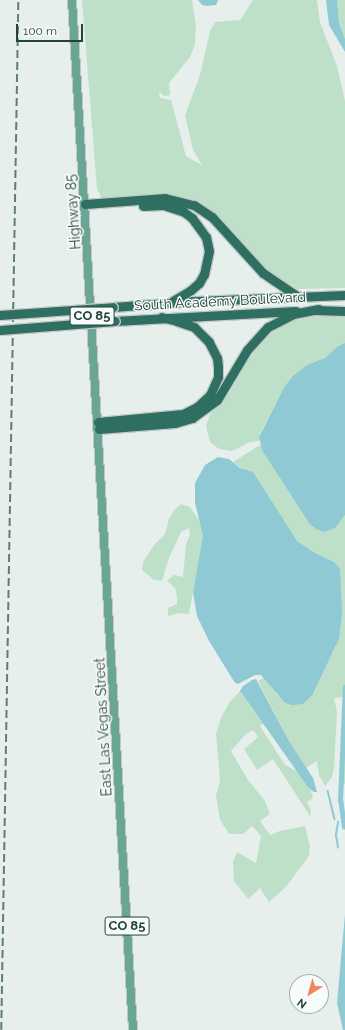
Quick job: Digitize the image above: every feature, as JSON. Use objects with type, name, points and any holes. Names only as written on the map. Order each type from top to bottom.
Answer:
[{"type":"highway","points":[[85,207],[165,198],[194,205],[212,217],[263,273],[297,296]]},
{"type":"highway","points":[[85,207],[163,205],[179,210],[192,218],[206,237],[209,251],[207,263],[199,283],[191,290],[170,303]]},
{"type":"highway","name":"South Academy Boulevard","points":[[0,315],[170,303],[345,295]]},
{"type":"highway","points":[[98,425],[175,422],[196,415],[217,400],[247,350],[268,327],[293,314],[319,309]]},
{"type":"highway","name":"South Academy Boulevard","points":[[0,330],[161,317],[319,309],[345,311]]},
{"type":"highway","points":[[98,425],[182,414],[197,407],[210,394],[218,377],[218,367],[217,358],[209,342],[194,327],[161,317]]},
{"type":"main road","name":"Highway 85","points":[[72,0],[98,425]]},
{"type":"main road","name":"East Las Vegas Street","points":[[98,425],[133,1030]]},
{"type":"green space","points":[[82,0],[192,0],[196,27],[195,44],[190,57],[169,83],[170,95],[164,96],[159,91],[160,98],[171,100],[186,156],[202,165],[193,150],[185,115],[200,75],[210,31],[215,22],[240,20],[253,0],[317,0],[320,22],[337,66],[345,101],[345,288],[294,289],[293,285],[274,279],[222,219],[198,202],[169,194],[103,200],[97,189]]},
{"type":"green space","points":[[337,0],[345,0],[345,39],[339,23]]},
{"type":"green space","points":[[345,315],[345,343],[338,346],[328,357],[307,365],[281,395],[260,434],[259,441],[250,442],[232,451],[219,449],[210,442],[206,426],[210,414],[220,405],[230,392],[244,366],[270,331],[281,324],[295,319],[313,316]]},
{"type":"green space","points":[[260,445],[309,523],[345,514],[345,784],[341,783],[344,697],[334,698],[337,712],[334,767],[332,777],[325,786],[319,775],[317,761],[306,768],[289,741],[258,681],[264,677],[278,696],[313,694],[336,646],[334,562],[305,547],[297,541],[244,470],[233,462]]},
{"type":"green space","points":[[181,504],[190,507],[201,523],[203,535],[189,614],[179,613],[168,616],[168,608],[177,604],[177,596],[175,588],[167,581],[173,575],[183,577],[186,544],[190,535],[189,528],[181,532],[169,558],[162,581],[154,580],[142,570],[143,562],[155,544],[165,534],[169,519],[174,510]]},
{"type":"green space","points":[[240,691],[263,724],[260,726],[285,765],[299,772],[311,790],[313,798],[307,802],[311,810],[310,816],[273,759],[257,770],[244,749],[258,737],[253,730],[246,734],[231,751],[248,780],[265,801],[270,814],[260,821],[270,835],[280,831],[305,826],[310,846],[309,856],[286,887],[269,902],[260,888],[248,899],[234,881],[233,862],[237,852],[256,863],[261,836],[252,826],[243,834],[229,834],[220,820],[216,796],[220,780],[216,734],[221,718],[229,703]]},
{"type":"water","points":[[198,0],[218,0],[216,5],[206,6],[202,5]]},
{"type":"water","points":[[326,0],[337,0],[339,23],[345,39],[345,52],[329,25]]},
{"type":"water","points":[[345,343],[345,515],[335,528],[324,532],[316,529],[309,523],[262,450],[259,437],[285,386],[293,376],[307,365],[325,358],[338,346]]},
{"type":"water","points":[[218,457],[229,459],[240,468],[253,472],[297,541],[312,551],[334,562],[340,569],[342,613],[339,639],[313,694],[303,704],[292,705],[285,703],[261,675],[255,675],[238,684],[235,683],[209,641],[197,616],[193,592],[203,535],[195,503],[195,483],[205,465]]},
{"type":"water","points":[[256,679],[289,741],[313,778],[317,792],[314,792],[308,787],[240,691],[243,686]]},
{"type":"water","points":[[345,914],[345,1030],[343,1030],[337,1003]]},
{"type":"waterway","points":[[344,827],[340,800],[345,687]]},
{"type":"waterway","points":[[328,791],[335,819]]},
{"type":"waterway","points":[[338,822],[336,835],[338,848]]},
{"type":"railway","points":[[1,1030],[18,0]]}]
